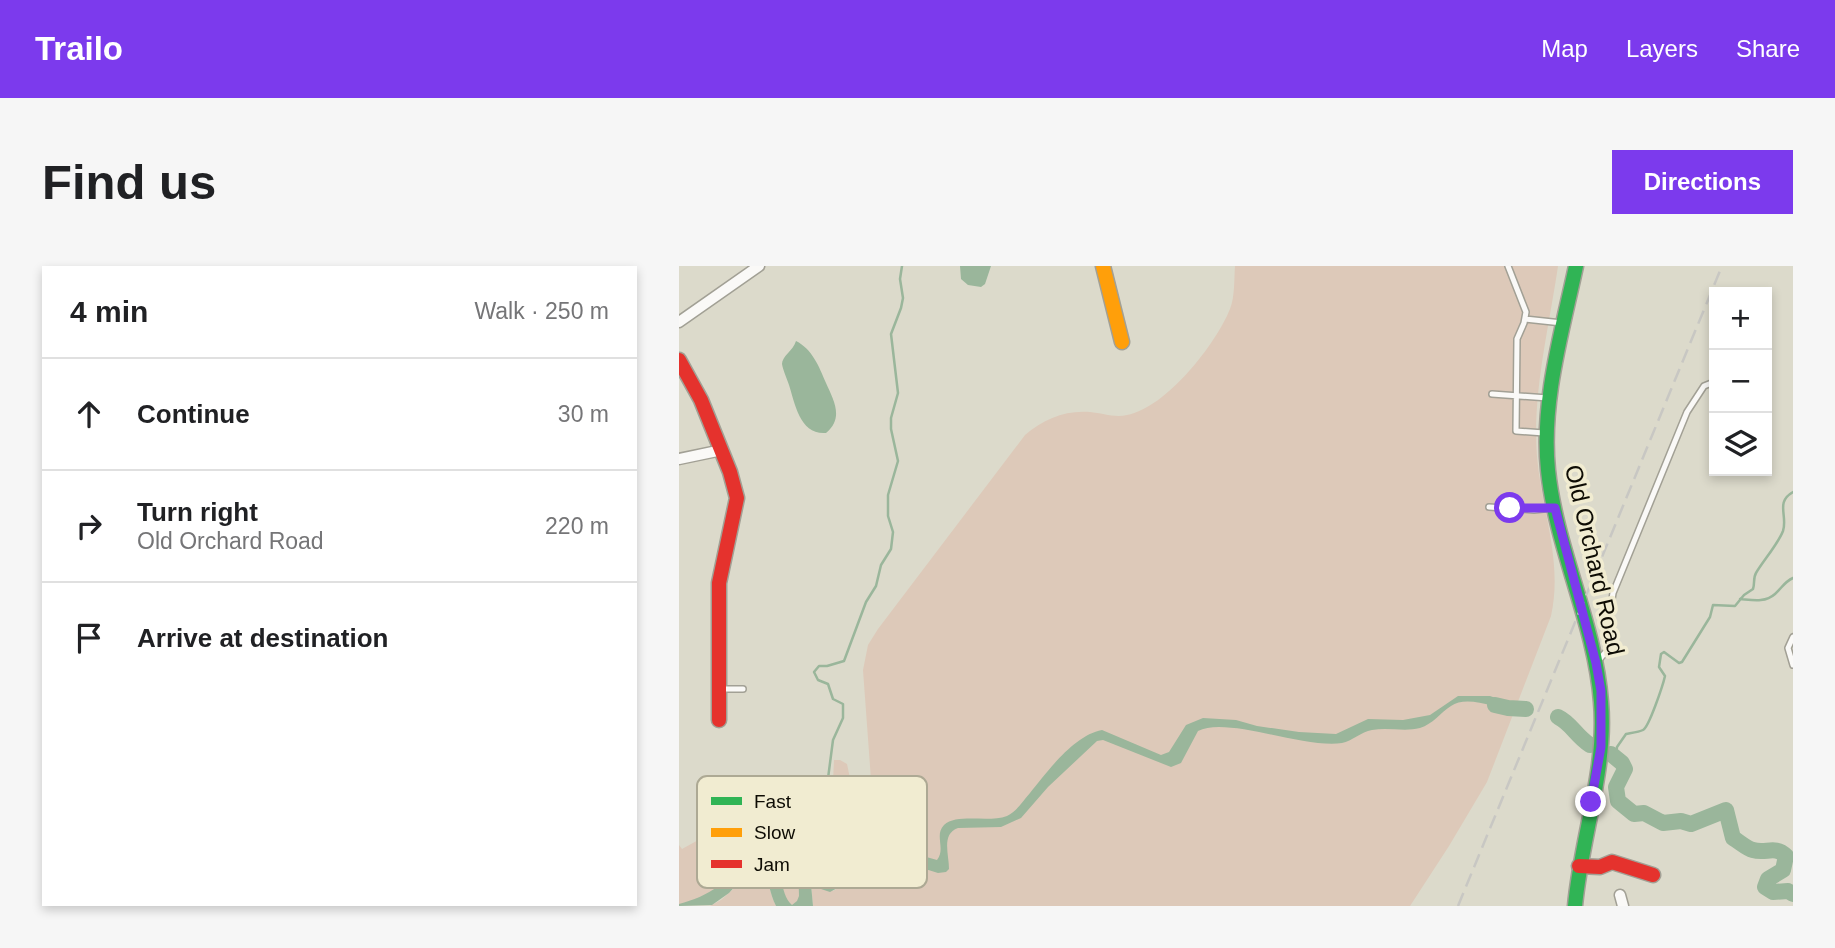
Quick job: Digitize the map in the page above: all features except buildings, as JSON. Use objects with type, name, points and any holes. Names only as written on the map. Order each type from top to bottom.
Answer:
[{"type":"street","points":[[679,322],[759,266]]},
{"type":"street","points":[[1103,266],[1122,342]]},
{"type":"street","name":"Old Orchard Road","points":[[1575,906],[1579,866],[1601,747],[1602,703],[1596,663],[1555,508],[1548,470],[1547,433],[1576,266]]},
{"type":"street","points":[[679,360],[695,387],[722,450],[737,498],[719,583],[719,720]]},
{"type":"street","points":[[679,459],[722,450]]},
{"type":"street","points":[[1579,866],[1600,867],[1612,862],[1653,875]]},
{"type":"lane","points":[[1509,266],[1524,304],[1525,320],[1517,340],[1516,431],[1547,433]]},
{"type":"lane","points":[[1525,320],[1565,323]]},
{"type":"lane","points":[[1596,663],[1607,654],[1611,646],[1607,630],[1613,593],[1669,452],[1696,397],[1704,386],[1709,384]]},
{"type":"lane","points":[[1492,394],[1551,399]]},
{"type":"lane","points":[[1489,507],[1534,510],[1555,508]]},
{"type":"lane","points":[[1793,637],[1788,648],[1793,665]]},
{"type":"lane","points":[[719,689],[743,689]]},
{"type":"shaded area","points":[[960,266],[991,266],[985,284],[981,287],[968,285],[961,279]]},
{"type":"shaded area","points":[[1235,266],[1558,266],[1542,361],[1536,433],[1537,457],[1555,576],[1551,616],[1487,782],[1410,906],[813,906],[811,888],[829,888],[833,891],[838,888],[927,888],[927,776],[871,776],[863,670],[868,645],[878,629],[1025,435],[1047,420],[1063,414],[1090,412],[1127,415],[1158,400],[1173,388],[1202,356],[1223,323],[1233,299]]},
{"type":"shaded area","points":[[796,341],[806,349],[821,370],[836,409],[835,421],[826,433],[810,429],[796,409],[782,361]]},
{"type":"shaded area","points":[[1458,696],[1490,696],[1516,705],[1513,713],[1482,703],[1457,703],[1420,728],[1372,730],[1342,743],[1308,742],[1228,727],[1211,727],[1198,731],[1181,763],[1171,767],[1103,740],[1097,741],[1048,787],[1021,818],[1001,827],[958,828],[949,835],[949,869],[938,873],[927,870],[927,857],[937,860],[939,856],[940,833],[944,825],[950,821],[1000,818],[1011,814],[1071,747],[1092,733],[1102,730],[1161,755],[1169,752],[1186,725],[1203,718],[1236,720],[1299,732],[1336,734],[1368,719],[1403,720],[1430,715]]},
{"type":"shaded area","points":[[834,760],[847,764],[850,776],[833,776]]},
{"type":"shaded area","points":[[697,841],[697,888],[722,888],[679,906],[679,845],[682,849]]},
{"type":"shaded area","points":[[734,888],[712,905],[679,906],[679,904],[714,889]]},
{"type":"shaded area","points":[[735,888],[770,888],[776,906],[710,906]]},
{"type":"shaded area","points":[[770,888],[784,888],[792,905],[799,896],[799,888],[811,888],[813,906],[776,906]]},
{"type":"shaded area","points":[[776,888],[803,888],[798,906],[785,906]]},
{"type":"shaded area","points":[[821,888],[837,888],[830,892]]},
{"type":"waterway","points":[[828,776],[833,740],[843,718],[843,704],[833,699],[828,684],[818,680],[814,672],[819,666],[844,661],[866,602],[876,586],[881,565],[891,549],[893,532],[888,516],[888,495],[898,461],[891,429],[898,393],[891,334],[903,298],[900,279],[902,266]]},
{"type":"waterway","points":[[1616,757],[1617,747],[1626,734],[1643,730],[1652,714],[1665,676],[1659,667],[1661,654],[1664,652],[1679,663],[1682,662],[1710,617],[1713,605],[1735,606],[1753,589],[1756,573],[1783,531],[1783,505],[1793,492]]},
{"type":"waterway","points":[[1740,599],[1767,599],[1793,578]]},
{"type":"waterway","points":[[1495,705],[1526,709]]},
{"type":"waterway","points":[[1558,717],[1590,745]]},
{"type":"waterway","points":[[1611,754],[1625,769],[1616,787],[1618,801],[1634,814],[1644,813],[1663,823],[1681,821],[1691,824],[1726,810],[1733,838],[1753,850],[1774,850],[1786,856],[1783,870],[1768,879],[1765,887],[1773,892],[1788,891],[1793,894]]},
{"type":"railway","points":[[1458,906],[1722,266]]},
{"type":"traffic: fast","points":[[1575,906],[1597,778],[1602,728],[1601,702],[1591,644],[1552,499],[1548,470],[1547,419],[1554,367],[1576,266]]},
{"type":"traffic: slow","points":[[1103,266],[1122,342]]},
{"type":"traffic: jam","points":[[679,360],[701,400],[730,472],[737,498],[719,583],[719,720]]},
{"type":"traffic: jam","points":[[1579,866],[1600,867],[1612,862],[1653,875]]},
{"type":"route","points":[[1510,508],[1555,508],[1601,691],[1601,747],[1591,802]]}]
